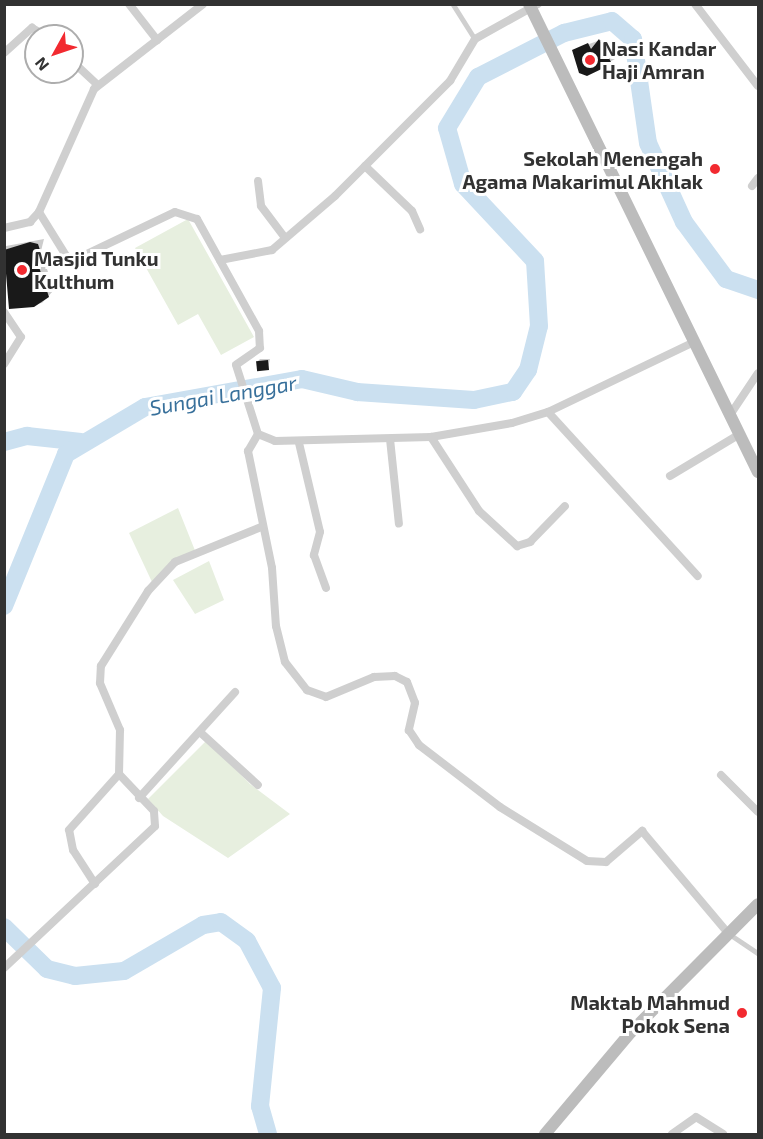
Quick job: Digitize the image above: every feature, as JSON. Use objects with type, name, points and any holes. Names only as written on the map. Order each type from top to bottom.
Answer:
[{"type":"main road","points":[[533,6],[537,21],[759,472]]},
{"type":"main road","points":[[545,1134],[631,1032],[759,904]]},
{"type":"street","points":[[129,4],[157,40]]},
{"type":"street","points":[[4,228],[30,222],[39,212],[98,85],[203,4]]},
{"type":"street","points":[[695,4],[759,86]]},
{"type":"street","points":[[220,260],[261,254],[284,237],[365,166],[450,81],[475,39],[533,6]]},
{"type":"street","points":[[4,53],[24,35]]},
{"type":"street","points":[[84,72],[98,85]]},
{"type":"street","points":[[365,166],[412,211],[420,229]]},
{"type":"street","points":[[752,186],[759,178]]},
{"type":"street","points":[[258,181],[261,206],[284,237]]},
{"type":"street","points":[[39,212],[70,262],[181,211],[197,219],[262,340],[256,352],[236,365],[258,434]]},
{"type":"street","points":[[4,312],[21,337],[4,364]]},
{"type":"street","points":[[258,434],[299,443],[431,437],[548,412],[694,342]]},
{"type":"street","points":[[730,415],[759,373]]},
{"type":"street","points":[[548,412],[698,576]]},
{"type":"street","points":[[258,434],[248,451],[285,662],[307,690],[326,697],[374,677],[395,676],[407,682],[416,703],[409,730],[419,746],[500,807],[587,861],[606,862],[642,831],[728,933]]},
{"type":"street","points":[[670,476],[740,434]]},
{"type":"street","points":[[431,437],[478,511],[517,546],[530,542],[565,506]]},
{"type":"street","points":[[390,439],[399,524]]},
{"type":"street","points":[[299,443],[320,532],[314,555],[326,588]]},
{"type":"street","points":[[95,884],[73,850],[69,831],[119,774],[120,730],[100,683],[101,666],[148,591],[175,562],[261,527]]},
{"type":"street","points":[[139,798],[201,733],[236,692]]},
{"type":"street","points":[[201,733],[258,785]]},
{"type":"street","points":[[4,968],[18,960],[34,945],[155,826],[154,811],[139,798],[119,774]]},
{"type":"street","points":[[721,775],[759,812]]},
{"type":"street","points":[[672,1134],[696,1117],[723,1134]]},
{"type":"lane","points":[[453,4],[475,39]]},
{"type":"lane","points":[[728,933],[759,953]]},
{"type":"green space","points":[[188,219],[254,337],[221,355],[198,314],[178,325],[135,248]]},
{"type":"green space","points":[[178,508],[196,553],[152,582],[129,533]]},
{"type":"green space","points":[[209,561],[224,600],[195,614],[173,580]]},
{"type":"green space","points":[[207,740],[250,784],[290,814],[228,858],[163,816],[148,799]]},
{"type":"building","points":[[599,39],[612,64],[587,76],[579,73],[572,50],[588,43],[591,49]]},
{"type":"building","name":"Masjid Tunku Kulthum","points":[[30,242],[38,244],[41,253],[35,255],[49,297],[34,307],[9,309],[4,250]]},
{"type":"building","points":[[268,360],[269,370],[257,371],[256,361]]},
{"type":"waterway","name":"Sungai Langgar","points":[[4,606],[66,454],[145,407],[302,379],[357,392],[474,400],[513,392],[528,370],[539,326],[535,261],[463,184],[447,128],[478,77],[564,33],[612,21],[633,39],[648,143],[684,222],[726,279],[758,290]]},
{"type":"waterway","points":[[4,442],[27,436],[81,442]]},
{"type":"waterway","name":"Sungai Langgar","points":[[4,927],[47,969],[75,976],[124,971],[203,925],[221,922],[247,941],[272,988],[260,1106],[268,1134]]},
{"type":"place","name":"Nasi Kandar Haji Amran","points":[[590,60]]},
{"type":"place","name":"Sekolah Menengah Agama Makarimul Akhlak","points":[[715,169]]},
{"type":"place","name":"Masjid Tunku Kulthum","points":[[22,270]]},
{"type":"place","name":"Maktab Mahmud Pokok Sena","points":[[742,1013]]}]
